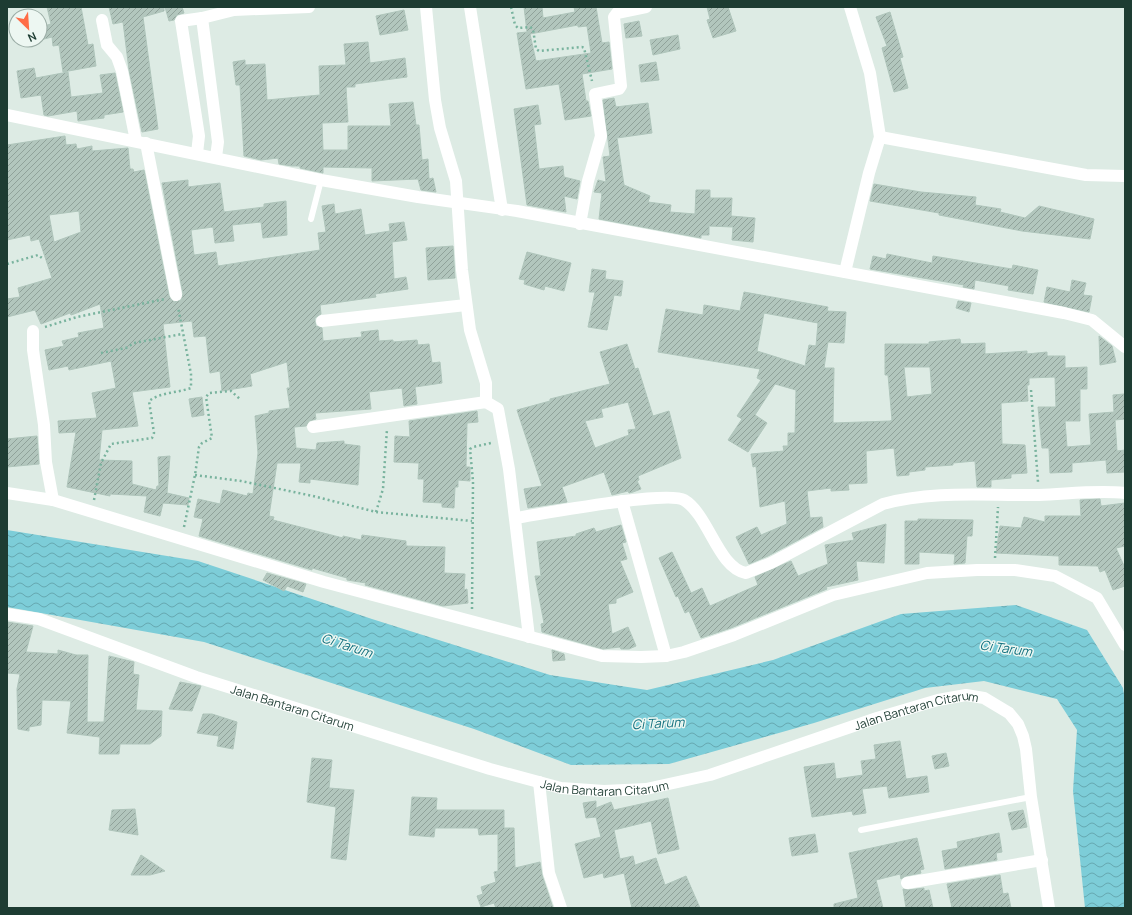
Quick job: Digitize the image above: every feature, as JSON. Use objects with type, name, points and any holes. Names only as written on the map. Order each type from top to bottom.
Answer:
[{"type":"street","points":[[197,153],[199,136],[181,21],[202,18],[234,8],[302,7]]},
{"type":"street","points":[[426,7],[435,100],[440,128],[456,181],[459,202],[462,270],[466,305],[470,330],[486,383],[486,402]]},
{"type":"street","points":[[470,7],[502,210]]},
{"type":"street","points":[[580,224],[588,180],[601,136],[595,94],[619,89],[621,86],[614,17],[617,13],[646,7]]},
{"type":"street","points":[[845,272],[869,173],[880,137],[870,73],[850,7]]},
{"type":"street","points":[[202,18],[218,142],[216,157]]},
{"type":"street","points":[[102,20],[107,45],[117,57],[122,71],[141,142],[176,296]]},
{"type":"street","points":[[7,115],[197,153],[321,180],[459,202],[1064,313],[1092,320],[1125,347]]},
{"type":"street","points":[[880,137],[1086,175],[1125,176]]},
{"type":"street","points":[[322,321],[466,305]]},
{"type":"street","points":[[33,331],[33,350],[44,424],[46,462],[53,500]]},
{"type":"street","points":[[313,427],[486,402],[498,409],[505,440],[529,637]]},
{"type":"street","points":[[515,518],[622,501],[673,498],[683,499],[695,509],[728,561],[735,568],[746,573],[771,563],[883,504],[902,499],[951,494],[1038,495],[1100,491],[1125,493]]},
{"type":"street","points":[[7,493],[53,500],[324,582],[602,656],[666,656],[684,652],[734,635],[833,595],[927,573],[994,570],[1015,570],[1055,576],[1097,598],[1125,645]]},
{"type":"street","points":[[622,501],[666,656]]},
{"type":"street","name":"Jalan Bantaran Citarum","points":[[7,614],[39,619],[196,677],[482,766],[561,788],[604,791],[646,789],[710,775],[877,718],[938,700],[966,695],[984,698],[1008,713],[1018,724],[1026,749],[1031,797],[1049,908]]},
{"type":"street","points":[[539,782],[549,872],[561,908]]},
{"type":"street","points":[[907,883],[1042,860]]},
{"type":"lane","points":[[311,219],[321,180]]},
{"type":"lane","points":[[861,830],[1031,797]]},
{"type":"path","points":[[512,7],[515,25],[518,28],[530,27],[533,29],[536,49],[539,51],[584,48],[595,94]]},
{"type":"path","points":[[7,264],[38,255],[42,258]]},
{"type":"path","points":[[33,331],[77,317],[176,296],[182,334],[191,374],[191,388],[178,393],[158,395],[149,401],[154,433],[152,438],[111,444],[107,448],[101,463],[92,512]]},
{"type":"path","points":[[101,353],[126,348],[134,343],[182,334]]},
{"type":"path","points":[[1031,390],[1038,495]]},
{"type":"path","points":[[181,539],[195,475],[199,447],[202,443],[212,438],[206,397],[210,393],[230,391],[241,400]]},
{"type":"path","points":[[376,512],[382,489],[387,416]]},
{"type":"path","points":[[473,622],[470,449],[473,446],[505,440]]},
{"type":"path","points":[[195,475],[313,496],[376,512],[472,521]]},
{"type":"path","points":[[994,570],[999,494]]},
{"type":"water","name":"Ci Tarum","points":[[7,530],[198,561],[372,619],[550,675],[647,690],[773,660],[901,614],[1016,605],[1087,630],[1123,688],[1125,700],[1125,908],[1085,908],[1073,791],[1077,730],[1057,699],[984,681],[925,688],[814,723],[669,764],[571,765],[474,729],[204,642],[7,607]]},
{"type":"building","points":[[81,7],[88,45],[93,44],[96,66],[63,72],[59,45],[53,46],[52,37],[48,38],[48,25],[51,24],[47,8]]},
{"type":"building","points":[[109,7],[164,7],[164,11],[143,17],[158,129],[142,132],[129,70],[123,22],[113,24]]},
{"type":"building","points":[[165,7],[182,7],[184,13],[177,15],[174,20],[169,21]]},
{"type":"building","points":[[524,7],[542,7],[543,18],[575,12],[574,7],[596,7],[602,43],[609,42],[612,69],[582,74],[586,101],[588,101],[591,116],[565,120],[559,84],[526,89],[517,33],[527,32]],"holes":[[[578,25],[578,27],[587,26],[591,53],[536,61],[530,34]]]},
{"type":"building","points":[[707,7],[728,7],[736,31],[713,38],[707,20],[710,19]]},
{"type":"building","points":[[404,10],[408,30],[380,35],[376,16]]},
{"type":"building","points":[[890,12],[903,57],[900,58],[908,88],[894,92],[882,48],[887,46],[876,17]]},
{"type":"building","points":[[639,21],[642,36],[626,38],[624,24]]},
{"type":"building","points":[[678,35],[680,49],[653,55],[650,40]]},
{"type":"building","points":[[368,42],[370,63],[405,58],[407,77],[355,84],[355,87],[346,87],[348,122],[322,123],[323,150],[348,150],[348,126],[391,126],[389,104],[413,102],[416,125],[419,125],[422,160],[428,159],[429,179],[433,178],[436,192],[421,190],[418,179],[372,181],[372,168],[323,167],[323,173],[300,168],[300,166],[279,164],[278,158],[261,160],[244,156],[240,85],[236,85],[233,62],[245,60],[245,65],[265,64],[267,100],[320,95],[319,66],[346,65],[344,44]]},
{"type":"building","points":[[656,62],[659,80],[641,82],[639,65]]},
{"type":"building","points":[[34,68],[36,78],[68,72],[71,97],[103,93],[100,75],[115,73],[123,112],[104,115],[104,118],[78,121],[77,111],[48,116],[44,115],[41,95],[21,98],[17,71]]},
{"type":"building","points":[[614,98],[616,107],[648,103],[652,133],[617,138],[624,185],[650,196],[648,202],[671,205],[670,212],[695,214],[696,190],[710,190],[710,198],[732,198],[731,216],[755,218],[753,242],[732,240],[733,227],[709,226],[709,235],[701,235],[701,238],[599,219],[602,193],[594,192],[598,180],[606,182],[603,157],[610,156],[603,100]]},
{"type":"building","points":[[538,105],[541,124],[534,125],[539,169],[563,166],[564,177],[580,181],[577,199],[564,196],[566,212],[527,205],[514,109]]},
{"type":"building","points":[[65,136],[66,145],[76,144],[77,149],[92,146],[92,151],[128,148],[130,169],[133,169],[134,172],[144,170],[169,296],[174,302],[181,300],[183,294],[162,183],[188,180],[188,187],[220,183],[224,212],[264,207],[264,204],[286,201],[287,235],[263,238],[261,222],[232,225],[234,241],[215,243],[213,227],[191,230],[194,255],[216,252],[218,266],[320,250],[318,233],[326,232],[322,206],[334,204],[335,214],[361,209],[365,235],[390,231],[389,224],[404,222],[407,240],[392,242],[394,279],[406,277],[408,289],[375,294],[376,297],[320,305],[321,314],[315,318],[315,322],[316,326],[322,328],[323,341],[362,337],[361,332],[378,330],[379,341],[393,340],[393,342],[417,340],[418,345],[429,344],[432,363],[440,362],[442,383],[415,387],[417,404],[404,406],[402,388],[369,392],[371,409],[315,413],[316,419],[309,421],[306,426],[294,427],[296,448],[316,450],[317,443],[344,441],[344,444],[360,446],[358,485],[310,479],[310,483],[299,482],[301,463],[277,463],[269,516],[274,517],[273,520],[343,538],[343,536],[361,540],[362,535],[406,541],[406,546],[445,547],[444,573],[465,574],[464,590],[467,589],[468,603],[443,606],[365,585],[366,583],[347,580],[347,578],[312,568],[312,570],[199,536],[203,519],[194,517],[198,499],[220,504],[223,490],[247,496],[248,493],[253,494],[258,453],[255,416],[269,413],[269,411],[290,408],[287,388],[290,388],[287,362],[250,374],[252,386],[222,391],[220,371],[210,373],[206,336],[194,337],[192,321],[163,324],[170,387],[132,392],[138,426],[102,430],[99,460],[132,461],[132,484],[156,490],[157,486],[159,486],[158,457],[170,456],[167,493],[189,498],[188,505],[163,503],[160,516],[144,512],[147,496],[110,494],[110,496],[67,487],[76,432],[59,433],[58,421],[97,418],[92,393],[116,388],[111,361],[69,370],[68,366],[49,370],[45,350],[64,346],[62,341],[79,337],[78,333],[104,328],[100,304],[41,324],[35,310],[7,317],[7,299],[20,297],[18,288],[52,278],[39,239],[31,241],[30,235],[7,240],[7,145]],"holes":[[[79,211],[81,232],[54,242],[49,215]]]},
{"type":"building","points":[[874,184],[921,192],[976,197],[975,205],[1001,209],[1000,212],[1025,218],[1039,206],[1094,219],[1090,239],[1022,231],[939,215],[939,213],[870,201]]},
{"type":"building","points":[[453,246],[455,278],[428,280],[426,248]]},
{"type":"building","points":[[527,252],[571,263],[564,291],[545,286],[544,290],[524,284],[525,280],[519,279]]},
{"type":"building","points":[[887,254],[932,263],[933,256],[1012,269],[1013,265],[1038,270],[1033,294],[1008,290],[1009,286],[975,280],[974,289],[963,287],[964,285],[870,269],[873,256],[886,259]]},
{"type":"building","points":[[592,269],[606,271],[605,279],[623,281],[621,296],[614,295],[607,330],[588,327],[595,292],[589,292]]},
{"type":"building","points":[[1072,280],[1086,283],[1083,295],[1092,296],[1089,312],[1044,302],[1047,287],[1070,292]]},
{"type":"building","points":[[744,292],[828,307],[827,311],[846,312],[844,343],[828,342],[824,368],[834,368],[833,423],[892,420],[888,375],[885,375],[885,344],[929,344],[929,342],[960,339],[961,344],[985,343],[985,354],[1027,351],[1027,354],[1047,352],[1047,356],[1065,356],[1065,368],[1087,367],[1087,389],[1080,389],[1080,421],[1065,421],[1067,447],[1091,445],[1089,414],[1114,412],[1113,395],[1124,394],[1125,419],[1115,420],[1117,451],[1125,450],[1125,472],[1107,473],[1106,460],[1072,463],[1072,472],[1050,473],[1049,448],[1042,448],[1038,407],[1056,407],[1055,377],[1029,378],[1029,385],[1027,385],[1028,401],[1001,403],[1002,444],[1025,445],[1027,473],[1011,474],[1011,478],[991,480],[991,487],[977,487],[975,461],[953,463],[953,465],[925,467],[925,470],[909,472],[909,475],[897,476],[894,448],[866,451],[867,483],[848,484],[849,490],[831,491],[831,488],[807,491],[810,518],[822,517],[823,527],[768,556],[749,564],[736,537],[757,527],[761,535],[787,524],[785,501],[760,507],[756,466],[753,467],[751,454],[784,451],[783,446],[788,446],[788,433],[795,433],[796,390],[775,384],[755,415],[767,423],[748,452],[728,440],[742,419],[737,416],[761,380],[757,378],[760,369],[658,352],[666,309],[703,315],[704,305],[740,311]],"holes":[[[764,313],[818,323],[816,346],[809,345],[805,366],[757,351]],[[904,367],[930,367],[932,394],[907,397]]]},
{"type":"building","points":[[958,301],[971,303],[969,312],[956,308]]},
{"type":"building","points":[[1099,336],[1112,346],[1116,362],[1100,365]]},
{"type":"building","points":[[627,344],[635,369],[638,368],[653,416],[669,411],[681,458],[638,476],[639,480],[637,481],[641,489],[633,492],[629,493],[628,491],[612,495],[604,472],[562,487],[567,502],[528,508],[524,489],[542,486],[517,410],[550,401],[550,399],[610,384],[600,352]],"holes":[[[628,402],[636,429],[628,430],[629,435],[595,448],[585,421],[603,417],[601,409]]]},
{"type":"building","points":[[202,397],[204,415],[192,417],[189,399]]},
{"type":"building","points":[[477,411],[478,422],[467,423],[466,467],[470,467],[470,481],[458,480],[458,487],[455,487],[454,508],[442,507],[442,503],[423,502],[424,479],[418,479],[419,463],[394,462],[395,436],[410,437],[409,421]]},
{"type":"building","points":[[37,436],[39,464],[7,467],[7,439]]},
{"type":"building","points":[[1100,499],[1101,506],[1125,503],[1125,546],[1116,548],[1125,568],[1125,586],[1113,590],[1105,570],[1100,572],[1098,566],[1059,565],[1059,556],[996,553],[1000,526],[1021,528],[1024,517],[1045,522],[1045,516],[1081,516],[1080,500]]},
{"type":"building","points":[[918,519],[973,520],[972,536],[967,536],[965,563],[954,564],[955,554],[919,552],[919,564],[905,564],[905,521],[918,521]]},
{"type":"building","points":[[886,524],[884,563],[856,561],[858,580],[826,587],[827,589],[731,628],[701,638],[689,611],[685,613],[678,596],[676,597],[659,558],[672,552],[691,593],[702,588],[710,606],[758,585],[755,577],[791,561],[798,576],[828,564],[825,545],[854,540],[852,533]]},
{"type":"building","points":[[621,525],[626,542],[622,543],[627,559],[620,561],[633,592],[616,599],[616,603],[608,604],[612,634],[628,627],[636,646],[629,649],[621,649],[620,647],[603,649],[542,632],[541,624],[544,623],[535,576],[541,576],[537,542],[576,536],[576,534],[594,528],[596,532]]},
{"type":"building","points":[[267,573],[306,584],[303,592],[287,586],[284,591],[263,580]]},
{"type":"building","points":[[7,622],[33,626],[26,652],[58,654],[58,650],[76,655],[88,655],[87,722],[104,722],[109,656],[134,662],[133,674],[139,675],[136,710],[162,711],[161,736],[150,744],[120,744],[119,754],[99,754],[100,737],[67,733],[71,701],[42,700],[41,725],[29,727],[29,731],[18,729],[17,689],[20,674],[7,673]]},
{"type":"building","points":[[552,650],[564,654],[565,660],[553,661]]},
{"type":"building","points":[[180,682],[201,686],[192,711],[169,709]]},
{"type":"building","points":[[203,714],[212,714],[237,722],[233,749],[217,746],[219,736],[197,733]]},
{"type":"building","points":[[900,741],[906,779],[927,776],[929,792],[889,798],[887,786],[862,789],[866,813],[853,815],[852,811],[812,817],[804,767],[834,763],[836,779],[863,775],[861,761],[876,759],[874,745]]},
{"type":"building","points":[[946,753],[949,766],[935,769],[932,756]]},
{"type":"building","points":[[312,758],[332,760],[329,788],[354,790],[346,860],[331,858],[336,807],[307,802]]},
{"type":"building","points":[[412,797],[437,798],[436,810],[504,810],[504,828],[514,828],[515,868],[540,862],[542,875],[553,908],[496,908],[494,903],[481,907],[477,896],[483,894],[481,887],[496,882],[494,872],[498,871],[498,834],[479,835],[478,828],[435,828],[434,837],[409,835]]},
{"type":"building","points":[[668,798],[679,849],[658,854],[651,821],[614,830],[620,859],[633,856],[635,865],[656,858],[665,885],[686,876],[700,908],[632,908],[624,873],[604,878],[603,873],[584,878],[575,844],[601,837],[596,817],[586,818],[583,803],[596,801],[596,808],[611,802],[614,810]]},
{"type":"building","points":[[135,809],[138,835],[109,830],[112,810]]},
{"type":"building","points":[[1023,810],[1027,827],[1012,830],[1008,813]]},
{"type":"building","points":[[999,833],[1002,852],[996,853],[997,860],[945,869],[942,851],[958,848],[957,842]]},
{"type":"building","points":[[815,834],[818,852],[792,856],[789,838]]},
{"type":"building","points":[[917,838],[924,869],[920,870],[921,873],[906,876],[901,879],[900,874],[876,880],[883,908],[834,908],[834,904],[858,898],[849,853]]},
{"type":"building","points":[[141,855],[165,871],[150,875],[131,875]]},
{"type":"building","points":[[1000,875],[1003,894],[1008,893],[1011,908],[952,908],[947,884]]},
{"type":"building","points":[[924,888],[924,891],[929,890],[933,908],[906,908],[903,889],[908,890]]}]
